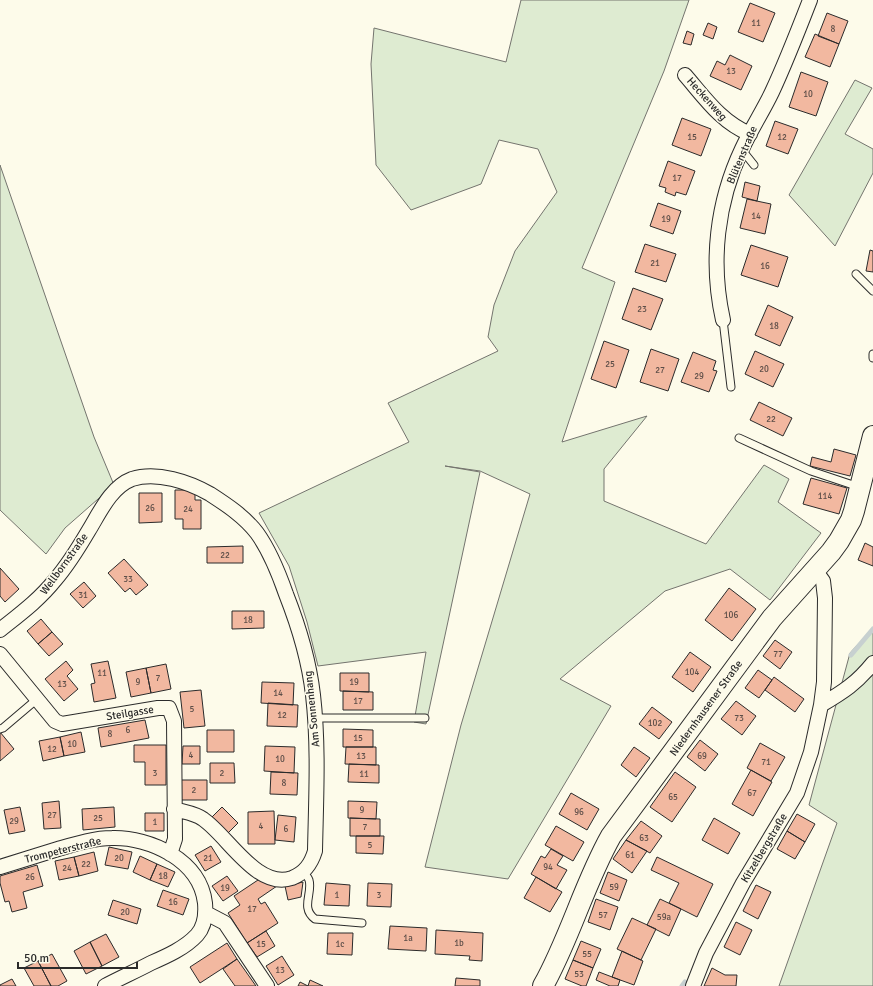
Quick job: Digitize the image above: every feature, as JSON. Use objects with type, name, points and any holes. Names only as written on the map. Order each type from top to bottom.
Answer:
[{"type":"main road","name":"Niedernhausener Straße","points":[[543,986],[558,957],[590,877],[611,836],[772,618],[831,552],[846,528],[854,511],[873,436]]},
{"type":"street","name":"Blütenstraße","points":[[723,320],[718,298],[716,273],[720,223],[725,198],[732,174],[742,150],[772,93],[810,0]]},
{"type":"street","name":"Heckenweg","points":[[685,75],[724,120],[737,129],[750,134]]},
{"type":"street","name":"Am Sonnenhang","points":[[117,488],[132,480],[146,477],[164,477],[183,481],[200,488],[223,502],[238,514],[257,533],[281,580],[295,616],[308,667],[313,694],[315,718],[317,751],[315,851],[313,859],[303,872]]},
{"type":"street","name":"Wellbornstraße","points":[[0,630],[38,600],[56,579],[100,509],[117,488]]},
{"type":"street","name":"Kitzelbergstraße","points":[[693,986],[706,953],[743,883],[797,793],[811,752],[821,705],[824,682],[825,598],[823,581],[815,570]]},
{"type":"street","name":"Steilgasse","points":[[0,654],[36,700],[55,720],[62,724],[158,708],[169,708],[174,721],[174,839],[170,854]]},
{"type":"street","points":[[821,705],[845,691],[863,675],[873,663]]},
{"type":"street","points":[[174,809],[192,813],[203,819],[241,856],[265,876],[276,879],[288,879],[303,872]]},
{"type":"street","name":"Trompeterstraße","points":[[0,866],[82,843],[112,838],[145,842],[170,854],[189,869],[196,878],[203,894],[206,913]]},
{"type":"street","points":[[105,986],[176,951],[191,941],[203,927],[206,913],[224,922],[267,986]]},
{"type":"lane","points":[[742,150],[754,166]]},
{"type":"lane","points":[[856,274],[873,291]]},
{"type":"lane","points":[[723,320],[731,387]]},
{"type":"lane","points":[[739,438],[811,471],[860,487]]},
{"type":"lane","points":[[0,729],[36,700]]},
{"type":"lane","points":[[315,718],[425,718]]},
{"type":"lane","points":[[303,872],[309,880],[307,907],[309,914],[312,917],[315,919],[362,922]]},
{"type":"green space","points":[[521,0],[689,0],[664,71],[582,268],[615,282],[562,442],[647,416],[604,469],[604,501],[706,544],[764,465],[789,479],[778,502],[821,533],[770,600],[730,569],[665,591],[560,679],[611,706],[508,879],[425,867],[461,725],[530,494],[480,471],[445,466],[480,472],[426,724],[414,722],[426,652],[318,666],[307,622],[289,566],[259,513],[409,442],[388,403],[498,351],[488,337],[494,305],[515,251],[557,192],[538,149],[499,140],[481,184],[411,210],[376,165],[371,64],[374,28],[506,62]]},
{"type":"green space","points":[[855,80],[872,88],[845,134],[873,149],[873,173],[835,246],[789,195]]},
{"type":"green space","points":[[0,165],[94,437],[114,485],[65,528],[46,554],[0,510]]},
{"type":"green space","points":[[873,628],[873,986],[779,986],[837,823],[809,805],[850,653]]},
{"type":"building","points":[[750,3],[775,13],[763,42],[738,32]]},
{"type":"building","points":[[827,13],[848,21],[839,44],[818,36]]},
{"type":"building","points":[[708,23],[717,27],[713,39],[703,35]]},
{"type":"building","points":[[687,31],[694,34],[691,45],[683,43]]},
{"type":"building","points":[[815,34],[839,44],[830,67],[805,57]]},
{"type":"building","points":[[730,55],[752,66],[741,90],[710,76],[717,61],[725,65]]},
{"type":"building","points":[[801,72],[828,82],[816,116],[789,107]]},
{"type":"building","points":[[682,118],[711,129],[701,156],[672,145]]},
{"type":"building","points":[[775,121],[798,129],[788,154],[766,146]]},
{"type":"building","points":[[668,161],[695,171],[686,195],[676,192],[675,196],[665,192],[666,188],[659,186]]},
{"type":"building","points":[[745,182],[760,186],[757,201],[742,197]]},
{"type":"building","points":[[747,199],[771,204],[765,234],[740,228]]},
{"type":"building","points":[[658,203],[681,211],[673,234],[650,226]]},
{"type":"building","points":[[645,244],[676,254],[666,282],[635,272]]},
{"type":"building","points":[[751,245],[788,257],[778,287],[741,275]]},
{"type":"building","points":[[870,250],[873,251],[873,272],[866,271]]},
{"type":"building","points":[[633,288],[663,299],[651,330],[622,319]]},
{"type":"building","points":[[768,305],[793,317],[780,346],[755,335]]},
{"type":"building","points":[[604,341],[629,350],[616,388],[591,379]]},
{"type":"building","points":[[651,349],[679,359],[668,391],[640,382]]},
{"type":"building","points":[[755,351],[784,364],[773,387],[745,374]]},
{"type":"building","points":[[693,352],[716,361],[713,370],[717,371],[709,392],[681,382]]},
{"type":"building","points":[[759,402],[792,418],[783,436],[750,420]]},
{"type":"building","points":[[834,449],[856,455],[850,476],[810,466],[812,457],[831,462]]},
{"type":"building","points":[[811,478],[847,488],[839,514],[803,504]]},
{"type":"building","points":[[175,490],[195,490],[195,500],[201,500],[201,529],[183,529],[183,519],[175,519]]},
{"type":"building","points":[[139,493],[162,493],[162,522],[139,523]]},
{"type":"building","points":[[865,543],[873,547],[873,566],[858,560]]},
{"type":"building","points":[[243,546],[243,563],[207,563],[207,547]]},
{"type":"building","points":[[124,559],[148,585],[136,595],[130,588],[125,592],[108,573]]},
{"type":"building","points":[[0,568],[19,589],[5,602],[0,596]]},
{"type":"building","points":[[84,582],[96,596],[83,608],[70,594]]},
{"type":"building","points":[[729,588],[756,609],[732,641],[705,620]]},
{"type":"building","points":[[232,611],[264,611],[264,628],[232,629]]},
{"type":"building","points":[[41,619],[52,632],[38,644],[27,631]]},
{"type":"building","points":[[52,632],[63,644],[49,656],[38,644]]},
{"type":"building","points":[[775,640],[792,652],[780,669],[763,656]]},
{"type":"building","points":[[690,652],[711,667],[693,692],[672,677]]},
{"type":"building","points":[[66,661],[73,670],[67,676],[78,689],[64,701],[45,679]]},
{"type":"building","points":[[108,661],[116,698],[94,702],[91,684],[95,683],[91,664]]},
{"type":"building","points":[[166,664],[171,689],[151,693],[146,668]]},
{"type":"building","points":[[146,668],[151,693],[131,697],[126,672]]},
{"type":"building","points":[[758,670],[772,680],[759,698],[745,688]]},
{"type":"building","points":[[340,673],[369,673],[369,692],[340,691]]},
{"type":"building","points":[[774,677],[804,699],[795,712],[765,690]]},
{"type":"building","points":[[262,682],[294,683],[293,705],[261,703]]},
{"type":"building","points":[[201,690],[205,726],[184,728],[180,692]]},
{"type":"building","points":[[343,691],[373,692],[373,710],[343,710]]},
{"type":"building","points":[[736,701],[756,716],[742,735],[721,719]]},
{"type":"building","points":[[268,703],[298,705],[297,727],[267,726]]},
{"type":"building","points":[[652,707],[672,722],[659,739],[639,724]]},
{"type":"building","points":[[145,720],[149,738],[101,747],[98,728]]},
{"type":"building","points":[[343,729],[373,730],[373,747],[343,747]]},
{"type":"building","points":[[207,730],[234,730],[234,752],[207,752]]},
{"type":"building","points":[[0,732],[14,749],[0,761]]},
{"type":"building","points":[[81,732],[85,752],[64,756],[60,737]]},
{"type":"building","points":[[60,737],[64,756],[43,761],[39,741]]},
{"type":"building","points":[[700,740],[718,754],[705,771],[687,757]]},
{"type":"building","points":[[760,743],[785,757],[771,781],[747,768]]},
{"type":"building","points":[[134,745],[166,745],[166,785],[145,785],[145,762],[134,762]]},
{"type":"building","points":[[183,746],[200,746],[200,764],[182,764]]},
{"type":"building","points":[[265,746],[295,747],[294,773],[264,771]]},
{"type":"building","points":[[346,747],[376,747],[376,765],[345,764]]},
{"type":"building","points":[[634,747],[650,758],[636,777],[621,765]]},
{"type":"building","points":[[210,763],[234,763],[235,783],[210,783]]},
{"type":"building","points":[[349,764],[379,765],[379,783],[348,782]]},
{"type":"building","points":[[751,770],[772,782],[753,816],[732,804]]},
{"type":"building","points":[[271,772],[298,773],[297,795],[270,794]]},
{"type":"building","points":[[675,772],[696,787],[672,822],[650,807]]},
{"type":"building","points":[[181,780],[207,780],[207,800],[181,800]]},
{"type":"building","points":[[571,793],[599,809],[587,830],[559,814]]},
{"type":"building","points":[[59,801],[61,828],[44,829],[42,803]]},
{"type":"building","points":[[348,801],[377,802],[376,819],[348,818]]},
{"type":"building","points":[[20,807],[25,831],[9,834],[4,810]]},
{"type":"building","points":[[114,807],[115,827],[83,830],[82,809]]},
{"type":"building","points":[[222,807],[238,823],[228,833],[212,817]]},
{"type":"building","points":[[274,811],[275,844],[248,844],[248,812]]},
{"type":"building","points":[[145,813],[164,813],[164,831],[145,831]]},
{"type":"building","points":[[797,814],[815,824],[805,842],[787,831]]},
{"type":"building","points":[[278,815],[296,817],[294,842],[275,840]]},
{"type":"building","points":[[350,818],[380,819],[380,836],[350,836]]},
{"type":"building","points":[[714,818],[740,833],[728,854],[702,840]]},
{"type":"building","points":[[641,821],[662,836],[650,853],[626,840]]},
{"type":"building","points":[[556,826],[584,842],[573,861],[545,845]]},
{"type":"building","points":[[787,831],[805,842],[795,859],[777,849]]},
{"type":"building","points":[[356,836],[384,836],[383,854],[356,853]]},
{"type":"building","points":[[626,840],[647,851],[632,873],[613,859]]},
{"type":"building","points":[[211,846],[221,862],[205,871],[195,855]]},
{"type":"building","points":[[109,847],[132,852],[128,869],[105,865]]},
{"type":"building","points":[[551,849],[563,856],[557,865],[567,870],[556,889],[531,874],[541,856],[545,858]]},
{"type":"building","points":[[94,852],[98,871],[79,876],[74,857]]},
{"type":"building","points":[[140,856],[157,864],[150,880],[133,872]]},
{"type":"building","points":[[74,857],[79,876],[59,880],[55,861]]},
{"type":"building","points":[[657,857],[713,884],[697,917],[669,903],[679,883],[651,870]]},
{"type":"building","points":[[157,864],[175,872],[168,887],[150,880]]},
{"type":"building","points":[[37,865],[43,886],[23,892],[27,908],[12,912],[9,901],[5,902],[0,883],[0,876]]},
{"type":"building","points":[[608,872],[627,880],[619,901],[600,893]]},
{"type":"building","points":[[227,876],[238,891],[223,901],[212,886]]},
{"type":"building","points":[[536,877],[562,892],[550,912],[524,898]]},
{"type":"building","points":[[261,878],[277,886],[258,899],[261,904],[265,902],[278,923],[247,943],[228,913],[240,905],[234,896]]},
{"type":"building","points":[[303,882],[301,897],[288,900],[285,886]]},
{"type":"building","points":[[326,883],[350,885],[349,906],[324,905]]},
{"type":"building","points":[[368,883],[392,884],[391,907],[367,906]]},
{"type":"building","points":[[756,885],[771,892],[758,919],[743,911]]},
{"type":"building","points":[[163,890],[189,899],[183,915],[157,906]]},
{"type":"building","points":[[596,899],[618,907],[610,930],[588,922]]},
{"type":"building","points":[[660,899],[681,909],[669,936],[647,925]]},
{"type":"building","points":[[113,900],[141,909],[137,924],[108,915]]},
{"type":"building","points":[[632,918],[656,929],[641,960],[617,949]]},
{"type":"building","points":[[736,922],[752,930],[740,955],[724,947]]},
{"type":"building","points":[[390,926],[427,928],[426,951],[388,949]]},
{"type":"building","points":[[436,930],[483,933],[482,961],[469,960],[470,956],[435,954]]},
{"type":"building","points":[[266,931],[275,946],[257,957],[247,943]]},
{"type":"building","points":[[328,933],[353,933],[352,955],[327,954]]},
{"type":"building","points":[[106,934],[119,957],[102,966],[90,942]]},
{"type":"building","points":[[581,941],[601,949],[593,968],[573,960]]},
{"type":"building","points":[[90,942],[102,966],[86,974],[74,951]]},
{"type":"building","points":[[227,943],[237,959],[200,983],[190,967]]},
{"type":"building","points":[[622,951],[643,961],[634,985],[612,977]]},
{"type":"building","points":[[52,954],[67,981],[58,986],[51,986],[38,961]]},
{"type":"building","points":[[282,956],[294,975],[278,985],[266,966]]},
{"type":"building","points":[[237,959],[256,986],[235,986],[223,969]]},
{"type":"building","points":[[573,960],[593,968],[586,986],[582,986],[565,979]]},
{"type":"building","points":[[38,961],[51,986],[34,986],[24,968]]},
{"type":"building","points":[[712,968],[725,975],[737,975],[736,986],[704,986]]},
{"type":"building","points":[[599,972],[620,980],[618,986],[610,986],[596,980]]},
{"type":"building","points":[[456,978],[480,980],[480,986],[455,986]]},
{"type":"building","points":[[12,979],[16,986],[0,986],[0,985]]},
{"type":"building","points":[[310,980],[323,986],[308,986]]},
{"type":"building","points":[[300,982],[308,986],[298,986]]},
{"type":"waterway","points":[[851,655],[873,629]]},
{"type":"waterway","points":[[682,986],[685,982]]}]
